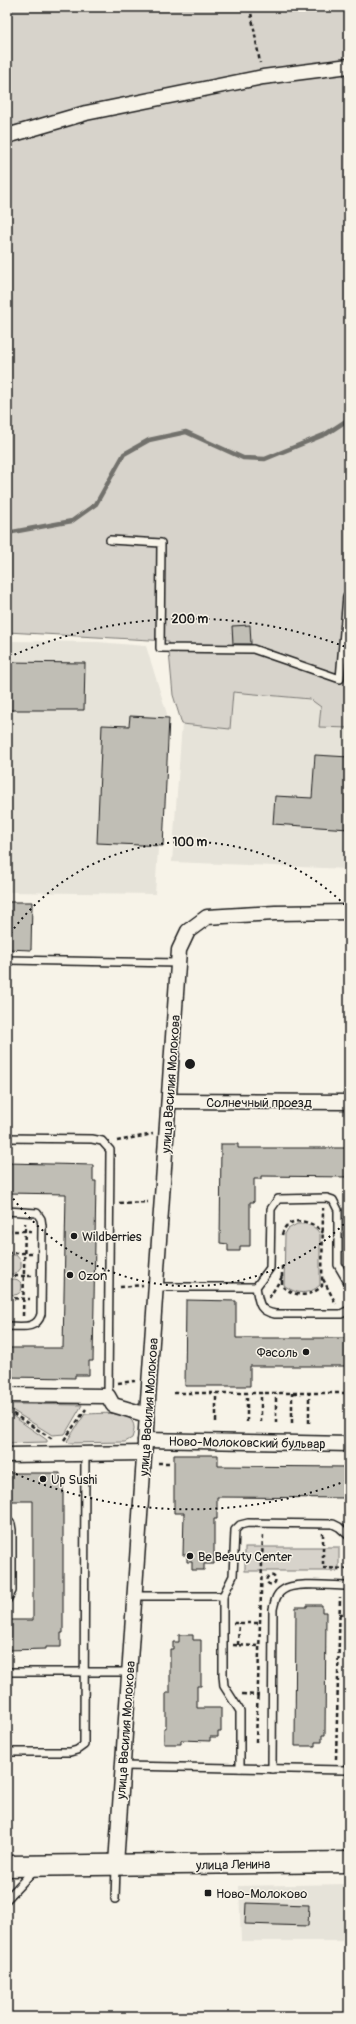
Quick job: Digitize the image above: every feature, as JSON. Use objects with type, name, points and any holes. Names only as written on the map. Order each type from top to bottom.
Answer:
[{"type":"main road","name":"улица Ленина","points":[[7,1866],[349,1862]]},
{"type":"street","points":[[7,136],[86,113],[263,77],[349,66]]},
{"type":"street","points":[[179,956],[188,931],[207,917],[275,913],[349,912]]},
{"type":"street","name":"улица Василия Молокова","points":[[116,1864],[129,1672],[148,1452],[147,1415],[179,956]]},
{"type":"street","name":"Солнечный проезд","points":[[169,1102],[349,1102]]},
{"type":"street","points":[[7,1395],[108,1390],[113,1405],[147,1415]]},
{"type":"street","name":"Ново-Молоковский бульвар","points":[[7,1455],[148,1452],[349,1444]]},
{"type":"lane","points":[[110,540],[161,543],[160,648],[253,649],[340,679],[347,596],[349,595]]},
{"type":"lane","points":[[7,960],[179,956]]},
{"type":"lane","points":[[7,1138],[92,1139],[102,1141],[110,1150],[108,1390]]},
{"type":"lane","points":[[256,1287],[270,1268],[271,1209],[273,1203],[284,1197],[323,1198],[333,1200],[337,1204],[338,1265],[349,1284]]},
{"type":"lane","points":[[7,1211],[37,1213],[41,1219],[42,1231],[41,1299],[39,1320],[34,1325],[7,1326]]},
{"type":"lane","points":[[156,1285],[256,1287]]},
{"type":"lane","points":[[256,1287],[262,1308],[266,1312],[275,1314],[341,1314],[349,1310]]},
{"type":"lane","points":[[7,1752],[70,1752],[77,1750],[84,1745],[85,1454]]},
{"type":"lane","points":[[7,1519],[11,1524],[12,1530],[12,1591],[7,1600]]},
{"type":"lane","points":[[240,1768],[240,1711],[224,1686],[223,1645],[223,1596],[233,1576],[235,1530],[240,1525],[248,1523],[323,1523],[339,1527],[349,1536]]},
{"type":"lane","points":[[272,1769],[273,1624],[275,1599],[283,1589],[296,1586],[349,1586]]},
{"type":"lane","points":[[135,1596],[223,1596]]},
{"type":"lane","points":[[7,1672],[129,1672]]},
{"type":"lane","points":[[123,1766],[345,1770]]},
{"type":"lane","points":[[115,1899],[116,1864]]},
{"type":"lane","points":[[7,1899],[38,1866]]},
{"type":"path","points":[[250,7],[263,77]]},
{"type":"path","points":[[105,1144],[154,1134],[154,1130]]},
{"type":"path","points":[[282,1265],[282,1286],[295,1294],[302,1295],[316,1291],[322,1286],[323,1198]]},
{"type":"path","points":[[110,1203],[162,1202]]},
{"type":"path","points":[[23,1326],[25,1211]]},
{"type":"path","points":[[282,1239],[282,1233],[286,1228],[297,1222],[309,1222],[314,1224],[323,1233]]},
{"type":"path","points":[[7,1231],[42,1231]]},
{"type":"path","points":[[7,1253],[42,1253]]},
{"type":"path","points":[[7,1276],[41,1277]]},
{"type":"path","points":[[262,1308],[282,1276]]},
{"type":"path","points":[[322,1278],[341,1314]]},
{"type":"path","points":[[109,1288],[156,1285]]},
{"type":"path","points":[[7,1298],[41,1299]]},
{"type":"path","points":[[108,1390],[150,1379]]},
{"type":"path","points":[[174,1393],[349,1394]]},
{"type":"path","points":[[216,1393],[216,1422]]},
{"type":"path","points":[[247,1393],[247,1422]]},
{"type":"path","points":[[261,1393],[261,1422]]},
{"type":"path","points":[[276,1393],[276,1422]]},
{"type":"path","points":[[292,1393],[292,1422]]},
{"type":"path","points":[[308,1422],[309,1393]]},
{"type":"path","points":[[7,1410],[54,1440],[64,1440],[86,1409],[93,1409]]},
{"type":"path","points":[[148,1452],[169,1463]]},
{"type":"path","points":[[256,1742],[264,1523]]},
{"type":"path","points":[[323,1523],[323,1568],[349,1569]]},
{"type":"path","points":[[261,1578],[267,1579]]},
{"type":"path","points":[[336,1770],[340,1586]]},
{"type":"path","points":[[339,1614],[349,1614]]},
{"type":"path","points":[[223,1623],[273,1624]]},
{"type":"path","points":[[238,1646],[239,1623]]},
{"type":"path","points":[[223,1645],[259,1646]]},
{"type":"path","points":[[229,1694],[272,1695]]},
{"type":"path","points":[[240,1742],[272,1743]]},
{"type":"shaded area","points":[[7,7],[349,7],[349,728],[319,727],[321,707],[310,699],[233,692],[230,729],[182,724],[173,695],[168,641],[7,632]]},
{"type":"shaded area","points":[[7,641],[98,642],[146,646],[167,714],[155,894],[7,892]]},
{"type":"shaded area","points":[[233,692],[311,699],[321,707],[320,727],[349,728],[349,869],[172,862],[182,724],[230,729]]},
{"type":"shaded area","points":[[297,1224],[311,1226],[320,1234],[320,1285],[307,1292],[293,1291],[284,1285],[285,1234],[288,1229]]},
{"type":"shaded area","points":[[7,1255],[16,1255],[21,1261],[21,1268],[16,1274],[7,1274]]},
{"type":"shaded area","points":[[11,1279],[17,1279],[22,1284],[20,1293],[17,1295],[11,1295],[6,1290],[6,1284]]},
{"type":"shaded area","points":[[7,1404],[82,1405],[65,1434],[52,1435],[7,1407]]},
{"type":"shaded area","points":[[7,1412],[47,1440],[47,1442],[7,1443]]},
{"type":"shaded area","points":[[111,1413],[127,1417],[132,1421],[134,1428],[132,1438],[125,1442],[69,1443],[67,1441],[85,1414]]},
{"type":"shaded area","points":[[245,1547],[339,1547],[339,1571],[245,1571]]},
{"type":"shaded area","points":[[349,1884],[349,1941],[241,1941],[239,1886]]},
{"type":"building","points":[[250,625],[251,644],[233,644],[232,626]]},
{"type":"building","points":[[7,662],[85,663],[84,710],[7,710]]},
{"type":"building","points":[[130,716],[169,718],[163,846],[97,843],[102,725],[129,726]]},
{"type":"building","points":[[315,755],[349,757],[349,829],[273,824],[275,796],[312,798]]},
{"type":"building","points":[[7,902],[32,902],[31,950],[7,949]]},
{"type":"building","points":[[221,1144],[238,1144],[238,1148],[349,1148],[349,1177],[261,1176],[261,1179],[254,1179],[254,1202],[250,1202],[250,1246],[240,1246],[240,1251],[228,1251],[228,1244],[220,1243]]},
{"type":"building","points":[[7,1163],[93,1165],[93,1181],[96,1181],[93,1361],[89,1361],[89,1375],[75,1375],[75,1378],[7,1377],[7,1348],[63,1348],[66,1194],[7,1193]]},
{"type":"building","points":[[186,1300],[236,1301],[236,1338],[349,1338],[349,1366],[250,1366],[250,1386],[185,1386]]},
{"type":"building","points":[[174,1455],[218,1455],[218,1466],[349,1467],[349,1498],[217,1497],[217,1519],[214,1519],[214,1564],[204,1564],[204,1570],[192,1570],[192,1562],[187,1562],[187,1555],[183,1555],[184,1513],[174,1513]]},
{"type":"building","points":[[7,1473],[60,1473],[60,1486],[63,1486],[63,1633],[61,1633],[61,1647],[7,1650],[7,1620],[33,1620],[33,1501],[7,1501]]},
{"type":"building","points":[[307,1605],[322,1605],[322,1612],[326,1612],[325,1735],[322,1735],[322,1742],[315,1742],[315,1746],[295,1746],[296,1607],[307,1607]]},
{"type":"building","points":[[179,1635],[193,1635],[193,1640],[201,1640],[201,1686],[197,1686],[197,1708],[221,1708],[221,1732],[218,1732],[218,1737],[210,1737],[210,1741],[181,1740],[181,1744],[164,1744],[164,1728],[166,1728],[166,1693],[170,1693],[170,1649],[173,1649],[173,1642],[179,1642]]},
{"type":"building","points":[[246,1903],[309,1905],[308,1926],[245,1924]]},
{"type":"waterway","points":[[7,533],[72,521],[96,504],[124,454],[149,440],[186,432],[243,458],[265,459],[326,434],[349,419]]},
{"type":"place","name":"Wildberries","points":[[74,1236]]},
{"type":"place","name":"Ozon","points":[[70,1275]]},
{"type":"place","name":"Фасоль","points":[[306,1352]]},
{"type":"place","name":"Up Sushi","points":[[43,1479]]},
{"type":"place","name":"Be Beauty Center","points":[[190,1556]]},
{"type":"place","name":"Ново-Молоково","points":[[208,1893]]}]
